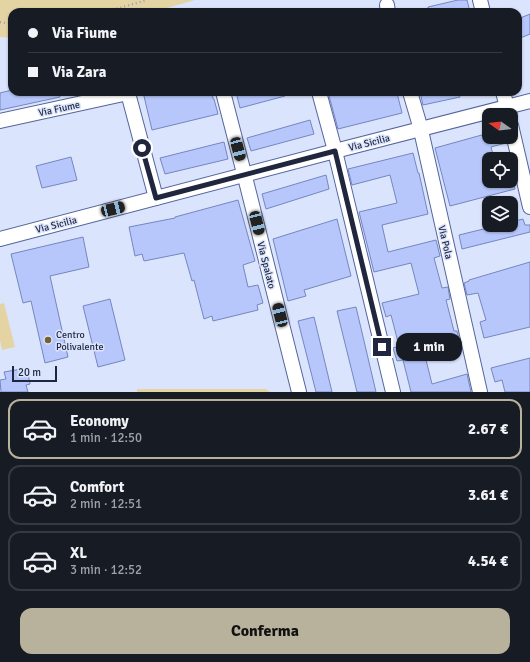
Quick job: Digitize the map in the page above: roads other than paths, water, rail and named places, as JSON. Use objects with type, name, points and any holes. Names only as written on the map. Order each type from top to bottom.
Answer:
[{"type":"street","name":"Via Fiume","points":[[0,121],[114,96]]},
{"type":"street","name":"Via Fiume","points":[[129,96],[156,198]]},
{"type":"street","name":"Via Spalato","points":[[224,96],[299,392]]},
{"type":"street","points":[[320,96],[335,151],[393,392]]},
{"type":"street","name":"Via Pola","points":[[411,96],[420,129],[480,392]]},
{"type":"street","points":[[504,96],[507,108]]},
{"type":"street","name":"Via Sicilia","points":[[515,108],[530,101]]},
{"type":"street","name":"Via Sicilia","points":[[0,239],[420,129],[482,116]]},
{"type":"street","points":[[515,144],[530,207]]},
{"type":"place","name":"Centro Polivalente","points":[[48,340]]}]
